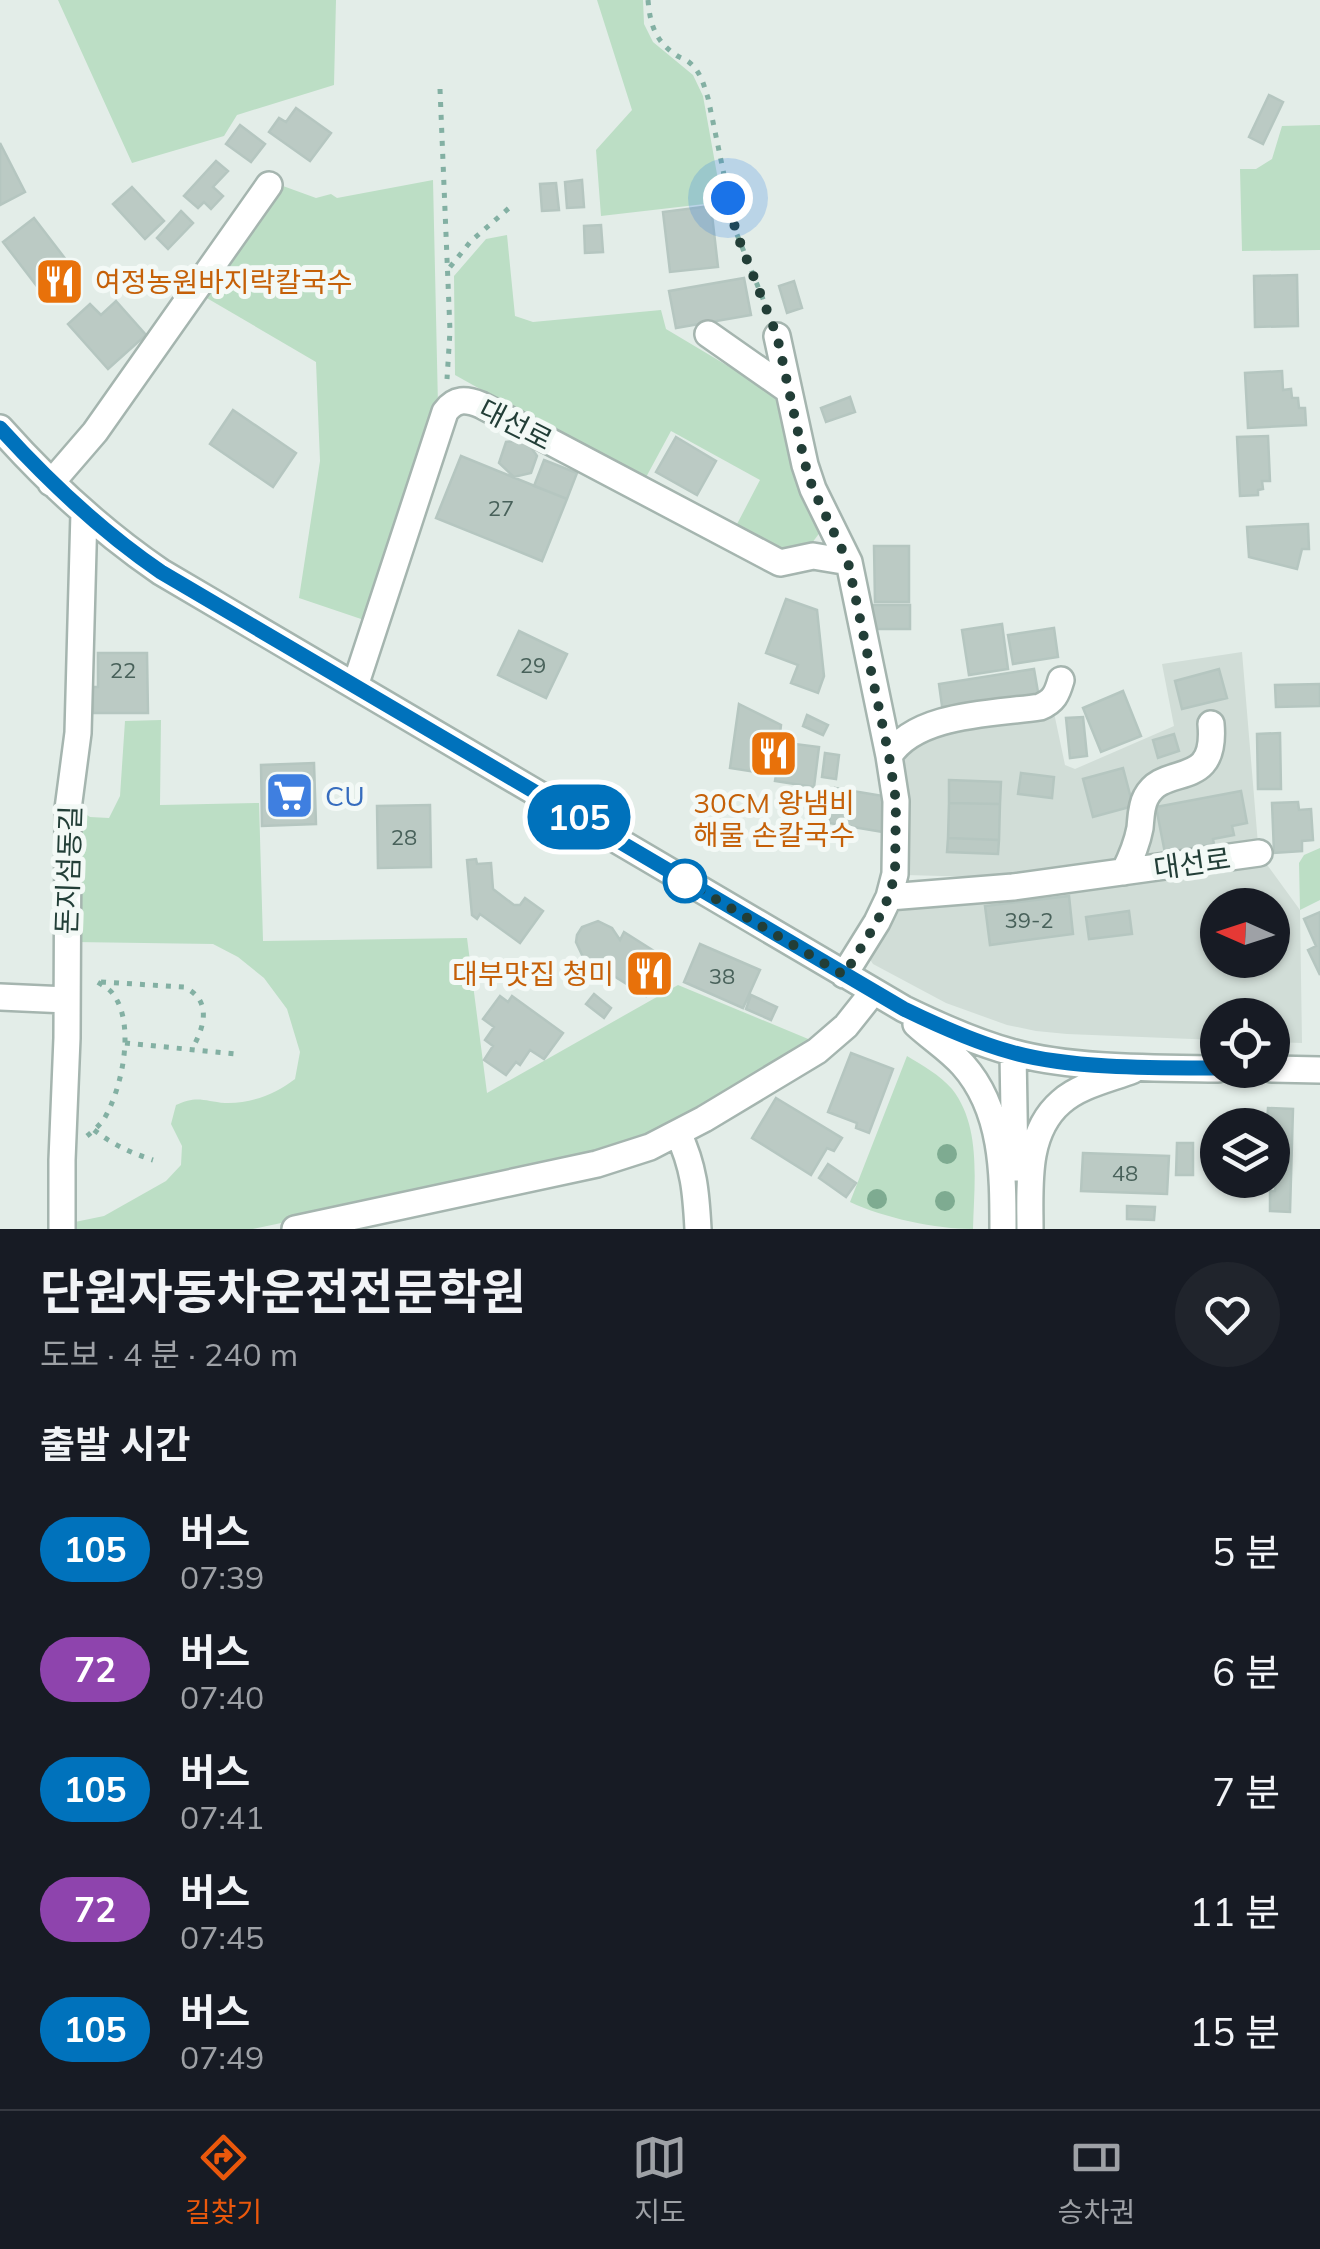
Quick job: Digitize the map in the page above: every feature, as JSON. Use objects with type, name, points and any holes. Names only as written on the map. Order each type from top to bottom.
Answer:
[{"type":"street","points":[[51,483],[96,432],[269,185]]},
{"type":"street","points":[[708,334],[788,390]]},
{"type":"street","points":[[777,336],[805,464],[848,562],[896,801],[895,874],[889,896],[844,975]]},
{"type":"street","name":"대선로","points":[[355,686],[445,412],[460,400],[481,405],[780,564],[813,556],[848,562]]},
{"type":"street","points":[[0,428],[51,483],[106,532],[161,572],[904,1009],[1013,1053],[1074,1062],[1200,1068]]},
{"type":"street","name":"돈지섬동길","points":[[62,1229],[68,809],[78,733],[84,512]]},
{"type":"street","points":[[889,756],[897,744],[923,727],[1040,707],[1058,694],[1062,680]]},
{"type":"street","name":"대선로","points":[[1124,872],[1134,852],[1146,798],[1155,786],[1191,773],[1203,764],[1210,753],[1211,724]]},
{"type":"street","name":"대선로","points":[[889,896],[1013,887],[1260,853]]},
{"type":"street","points":[[295,1229],[597,1164],[638,1151],[678,1133],[817,1051],[846,1026],[873,992]]},
{"type":"street","points":[[0,996],[66,1000]]},
{"type":"street","points":[[904,1009],[964,1065],[982,1094],[1001,1158],[1003,1229]]},
{"type":"street","points":[[1013,1053],[1016,1229]]},
{"type":"street","points":[[1030,1229],[1032,1161],[1044,1122],[1060,1102],[1073,1094],[1142,1066]]},
{"type":"street","points":[[1290,1069],[1320,1070]]},
{"type":"street","points":[[678,1133],[690,1159],[698,1229]]},
{"type":"path","points":[[648,0],[658,40],[691,63],[702,78],[736,232],[777,336]]},
{"type":"path","points":[[440,89],[450,331],[445,412]]},
{"type":"path","points":[[448,270],[471,241],[509,208]]},
{"type":"path","points":[[62,1149],[103,1122],[121,1078],[125,1043],[121,1008],[112,993],[98,982],[66,969]]},
{"type":"path","points":[[98,982],[184,987],[196,992],[202,1000],[203,1015],[200,1035],[192,1049]]},
{"type":"path","points":[[125,1043],[236,1054]]},
{"type":"path","points":[[94,1130],[153,1160]]},
{"type":"shaded area","points":[[1242,652],[1258,844],[1013,878],[906,875],[900,752],[919,735],[1053,708],[1065,765],[1075,769],[1174,726],[1162,664]]},
{"type":"shaded area","points":[[1265,862],[1284,888],[1200,888],[1200,978],[1290,978],[1290,896],[1300,910],[1302,1043],[1290,1043],[1290,998],[1200,998],[1200,1039],[1067,1034],[1007,1025],[946,1003],[873,964],[869,953],[895,911]]},
{"type":"green space","points":[[58,0],[336,0],[334,85],[237,115],[224,136],[132,163]]},
{"type":"green space","points":[[597,0],[643,0],[644,24],[653,42],[693,75],[703,96],[722,202],[601,216],[596,150],[632,110]]},
{"type":"green space","points":[[1320,125],[1320,250],[1242,251],[1240,169],[1256,169],[1272,159],[1282,126]]},
{"type":"green space","points":[[433,180],[438,406],[367,621],[299,598],[320,461],[316,362],[205,297],[283,186],[316,198],[331,194],[337,198]]},
{"type":"green space","points":[[507,235],[515,316],[533,322],[661,310],[666,329],[780,397],[824,527],[812,543],[782,551],[736,526],[760,480],[671,431],[644,481],[455,375],[454,276],[486,239]]},
{"type":"green space","points":[[161,720],[160,805],[259,803],[263,941],[467,938],[487,1093],[678,985],[813,1041],[658,1134],[630,1146],[253,1229],[73,1229],[70,1223],[104,1216],[166,1181],[181,1165],[182,1146],[171,1124],[176,1105],[195,1099],[244,1102],[271,1093],[295,1079],[300,1052],[287,1009],[264,978],[238,957],[213,944],[75,942],[78,809],[90,817],[109,818],[120,796],[125,721]]},
{"type":"green space","points":[[1320,848],[1320,900],[1300,910],[1299,863],[1304,855]]},
{"type":"green space","points":[[907,1056],[947,1084],[962,1104],[974,1156],[973,1229],[910,1222],[850,1202]]},
{"type":"building","points":[[1269,95],[1283,102],[1263,144],[1249,137]]},
{"type":"building","points":[[296,108],[331,133],[310,161],[269,132],[279,118],[286,122]]},
{"type":"building","points":[[240,125],[265,144],[251,162],[226,144]]},
{"type":"building","points":[[0,143],[25,192],[0,205]]},
{"type":"building","points":[[216,161],[228,171],[213,187],[223,196],[211,209],[204,202],[198,208],[184,196]]},
{"type":"building","points":[[582,180],[584,207],[567,208],[565,182]]},
{"type":"building","points":[[556,183],[559,210],[542,211],[540,184]]},
{"type":"building","points":[[132,187],[164,221],[145,239],[113,204]]},
{"type":"building","points":[[711,206],[718,267],[670,272],[663,212]]},
{"type":"building","points":[[181,211],[193,223],[168,249],[157,238]]},
{"type":"building","points":[[34,218],[80,278],[49,302],[3,242]]},
{"type":"building","points":[[601,225],[603,252],[585,253],[584,226]]},
{"type":"building","points":[[1297,275],[1298,326],[1255,327],[1254,276]]},
{"type":"building","points":[[744,278],[751,315],[676,328],[669,291]]},
{"type":"building","points":[[794,281],[802,308],[787,313],[779,286]]},
{"type":"building","points":[[116,301],[146,335],[108,369],[68,324],[90,304],[101,315]]},
{"type":"building","points":[[1282,371],[1283,390],[1291,389],[1299,408],[1305,408],[1306,425],[1248,428],[1245,373]]},
{"type":"building","points":[[850,397],[855,412],[826,422],[821,408]]},
{"type":"building","points":[[233,410],[296,453],[273,487],[210,444]]},
{"type":"building","points":[[1268,436],[1270,481],[1262,481],[1263,489],[1258,490],[1258,495],[1240,496],[1237,437]]},
{"type":"building","points":[[676,437],[716,461],[697,495],[656,472]]},
{"type":"building","points":[[526,440],[537,456],[531,473],[514,477],[499,463],[506,442]]},
{"type":"building","points":[[461,456],[567,499],[542,561],[436,518]]},
{"type":"building","points":[[544,460],[577,473],[567,499],[534,486]]},
{"type":"building","points":[[1308,524],[1309,549],[1302,549],[1297,569],[1249,557],[1247,527]]},
{"type":"building","points":[[874,546],[909,546],[909,602],[875,602]]},
{"type":"building","points":[[786,599],[817,610],[824,676],[818,693],[791,683],[798,665],[766,653]]},
{"type":"building","points":[[870,605],[910,605],[910,629],[871,629]]},
{"type":"building","points":[[1002,624],[1008,669],[969,675],[962,630]]},
{"type":"building","points":[[1054,628],[1058,657],[1013,664],[1008,635]]},
{"type":"building","points":[[519,631],[567,654],[546,698],[498,675]]},
{"type":"building","points":[[98,653],[147,653],[148,713],[93,713]]},
{"type":"building","points":[[1034,669],[1039,698],[943,713],[939,684]]},
{"type":"building","points":[[1219,669],[1227,698],[1182,709],[1175,681]]},
{"type":"building","points":[[1320,684],[1320,706],[1276,707],[1275,685]]},
{"type":"building","points":[[1123,691],[1141,736],[1101,752],[1083,708]]},
{"type":"building","points":[[739,704],[781,725],[779,742],[819,747],[814,787],[775,781],[776,775],[730,768]]},
{"type":"building","points":[[807,715],[828,725],[823,735],[803,726]]},
{"type":"building","points":[[1083,717],[1087,756],[1070,758],[1066,718]]},
{"type":"building","points":[[1280,733],[1281,789],[1258,789],[1257,734]]},
{"type":"building","points":[[1174,734],[1179,751],[1158,758],[1153,740]]},
{"type":"building","points":[[825,753],[839,755],[836,779],[822,777]]},
{"type":"building","points":[[314,763],[316,824],[262,826],[261,765]]},
{"type":"building","points":[[1123,768],[1133,806],[1093,817],[1083,779]]},
{"type":"building","points":[[1021,773],[1054,777],[1052,798],[1018,794]]},
{"type":"building","points":[[949,780],[1001,782],[1000,804],[949,803]]},
{"type":"building","points":[[835,788],[889,797],[883,832],[829,823]]},
{"type":"building","points":[[1241,791],[1247,823],[1232,826],[1234,835],[1213,839],[1214,844],[1165,853],[1156,807]]},
{"type":"building","points":[[1298,802],[1299,810],[1311,809],[1313,840],[1302,841],[1302,851],[1274,853],[1272,803]]},
{"type":"building","points":[[949,803],[1000,804],[999,840],[948,838]]},
{"type":"building","points":[[430,805],[431,867],[378,868],[377,806]]},
{"type":"building","points":[[948,838],[999,840],[998,854],[947,852]]},
{"type":"building","points":[[476,859],[477,864],[491,863],[493,889],[514,905],[520,905],[525,898],[543,911],[520,943],[480,914],[477,919],[472,915],[467,860]]},
{"type":"building","points":[[1069,896],[1073,934],[990,945],[985,906]]},
{"type":"building","points":[[1129,911],[1132,934],[1089,939],[1086,917]]},
{"type":"building","points":[[1320,912],[1320,975],[1308,950],[1316,946],[1304,919]]},
{"type":"building","points":[[598,921],[612,928],[620,940],[624,932],[668,960],[646,996],[601,968],[604,962],[589,962],[583,957],[577,935],[582,927]]},
{"type":"building","points":[[700,944],[760,970],[743,1008],[684,982]]},
{"type":"building","points":[[594,994],[611,1008],[604,1018],[586,1004]]},
{"type":"building","points":[[751,995],[777,1007],[771,1020],[746,1009]]},
{"type":"building","points":[[500,996],[508,1002],[512,996],[563,1033],[544,1059],[530,1050],[520,1065],[516,1062],[506,1075],[484,1060],[493,1046],[485,1040],[494,1027],[483,1019]]},
{"type":"building","points":[[851,1053],[893,1069],[869,1133],[856,1128],[857,1123],[828,1112]]},
{"type":"building","points":[[776,1098],[842,1138],[834,1151],[827,1148],[811,1175],[752,1138]]},
{"type":"building","points":[[1290,1109],[1293,1109],[1290,1212],[1270,1211],[1270,1198],[1290,1198]]},
{"type":"building","points":[[1177,1143],[1193,1143],[1193,1175],[1176,1175]]},
{"type":"building","points":[[1083,1153],[1169,1156],[1167,1194],[1081,1191]]},
{"type":"building","points":[[828,1164],[856,1183],[846,1197],[819,1178]]},
{"type":"building","points":[[1127,1206],[1155,1207],[1154,1220],[1127,1219]]},
{"type":"bus line","name":"105","points":[[0,428],[51,483],[106,532],[161,572],[904,1009],[1013,1053],[1074,1062],[1200,1067]]},
{"type":"place","name":"여정농원바지락칼국수","points":[[60,281]]},
{"type":"place","name":"30CM 왕냄비 해물 손칼국수","points":[[774,754]]},
{"type":"place","name":"CU","points":[[290,795]]},
{"type":"place","name":"대부맛집 청미","points":[[649,973]]},
{"type":"route","points":[[685,881],[844,975],[877,922],[895,874],[896,801],[848,562],[813,489],[777,336],[736,232],[728,198]]}]
